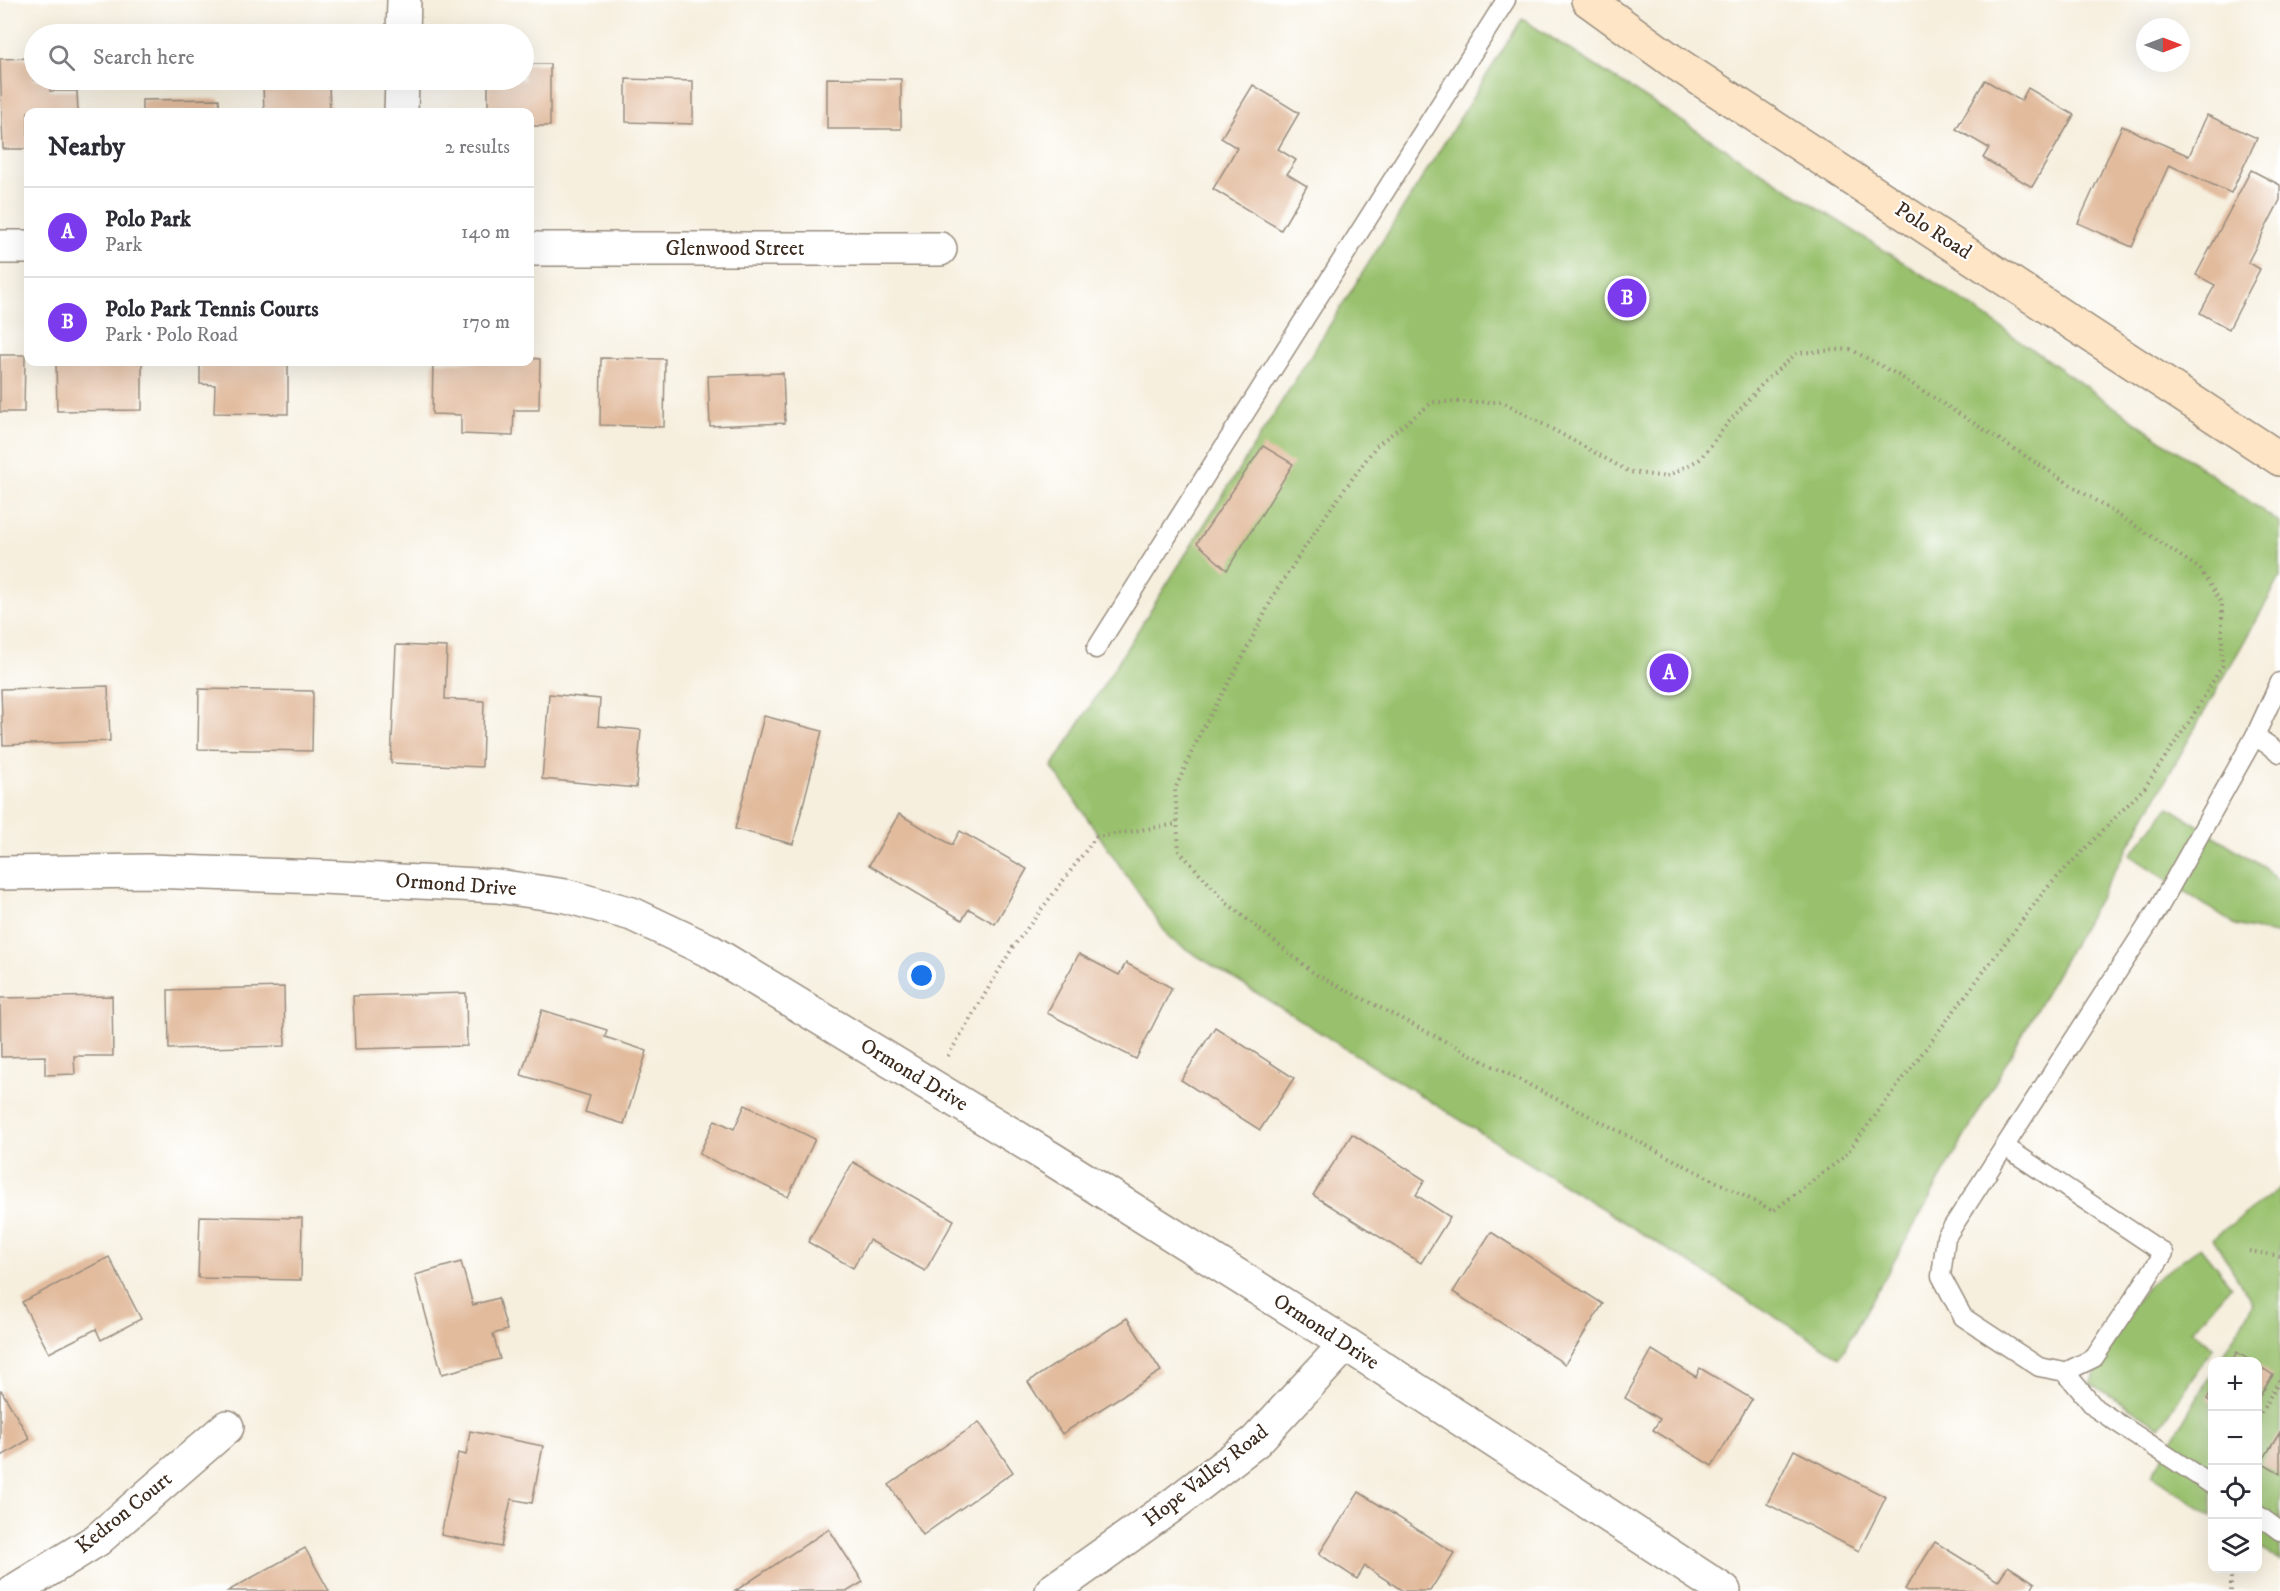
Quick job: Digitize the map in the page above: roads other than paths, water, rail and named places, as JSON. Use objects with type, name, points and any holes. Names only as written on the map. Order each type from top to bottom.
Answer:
[{"type":"main road","name":"Polo Road","points":[[1588,0],[1671,60],[2280,459]]},
{"type":"street","points":[[403,24],[404,0]]},
{"type":"street","points":[[401,108],[402,90]]},
{"type":"street","points":[[0,247],[24,248]]},
{"type":"street","name":"Glenwood Street","points":[[534,249],[940,249]]},
{"type":"street","name":"Ormond Drive","points":[[0,873],[149,871],[497,886],[566,896],[632,914],[710,951],[931,1085],[1346,1344],[1724,1591]]},
{"type":"street","name":"Hope Valley Road","points":[[1052,1591],[1170,1507],[1256,1441],[1346,1344]]},
{"type":"street","name":"Kedron Court","points":[[14,1591],[97,1540],[227,1427]]},
{"type":"lane","points":[[1096,649],[1506,0]]},
{"type":"lane","points":[[2004,1146],[2164,1254],[2094,1358],[2065,1372],[2038,1367],[1963,1317],[1941,1276],[1946,1237],[2004,1146],[2158,909],[2255,736],[2280,682]]},
{"type":"lane","points":[[2255,736],[2280,753]]},
{"type":"lane","points":[[2065,1372],[2095,1408],[2208,1482]]},
{"type":"lane","points":[[2262,1518],[2280,1531]]},
{"type":"place","name":"Polo Park Tennis Courts","points":[[1627,298]]},
{"type":"place","name":"Polo Park","points":[[1669,673]]}]
